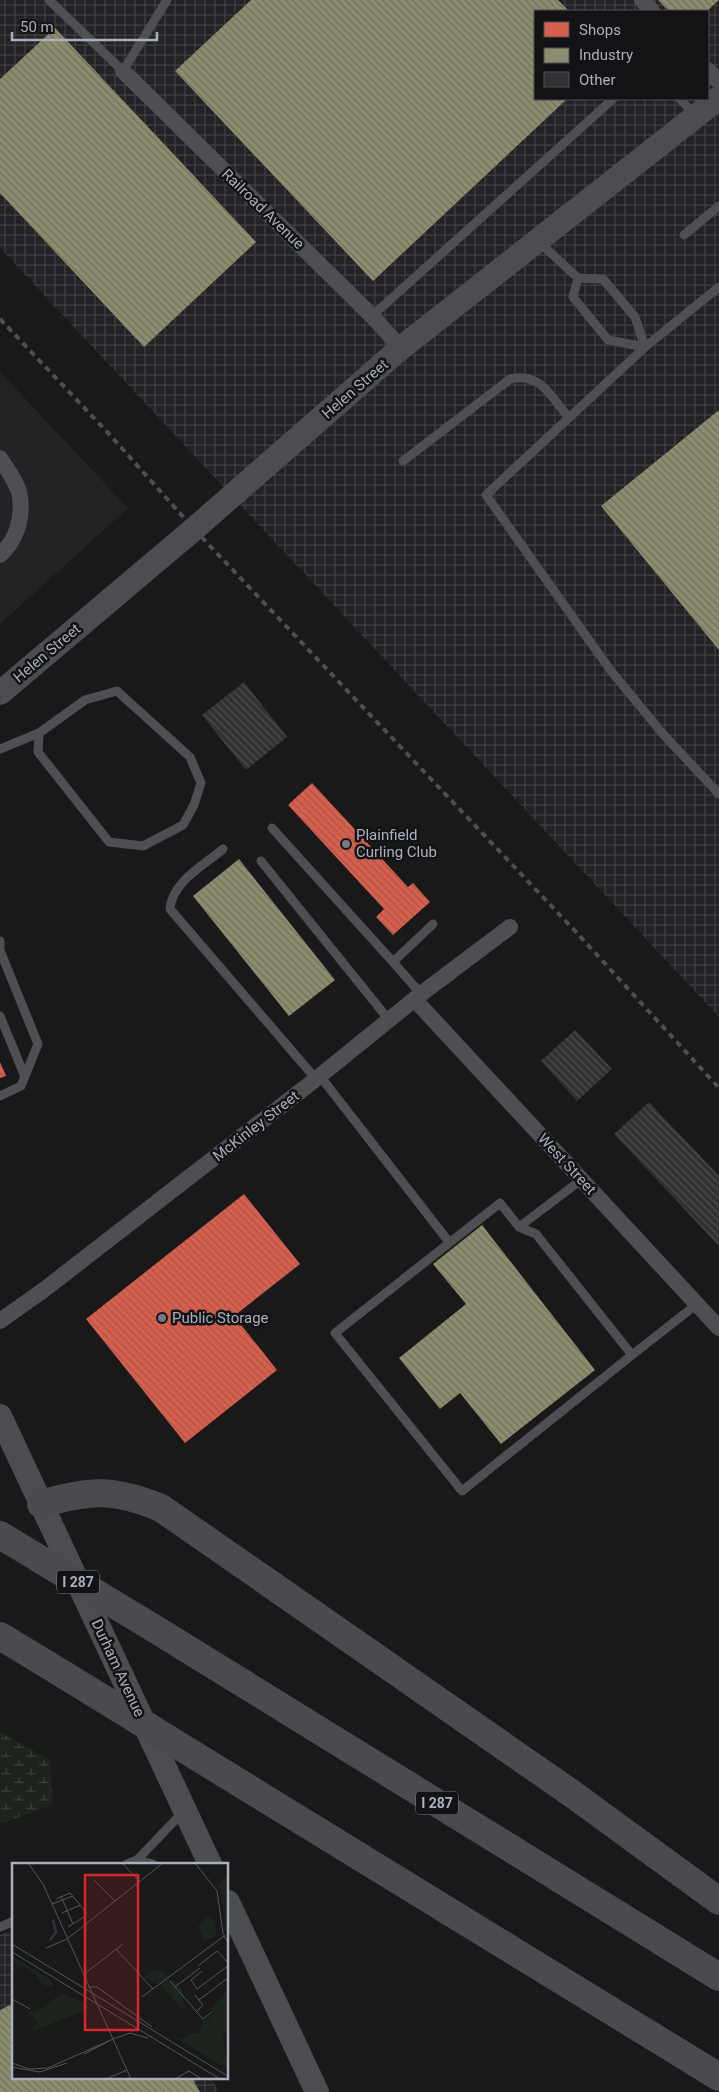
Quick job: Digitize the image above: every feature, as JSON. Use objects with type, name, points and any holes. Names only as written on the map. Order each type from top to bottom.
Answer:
[{"type":"highway","points":[[41,1504],[78,1493],[98,1492],[142,1500],[161,1508],[571,1794],[719,1901]]},
{"type":"highway","name":"I 287","points":[[0,1535],[156,1629],[719,1978]]},
{"type":"highway","points":[[0,1636],[719,2077]]},
{"type":"street","points":[[642,0],[651,10]]},
{"type":"street","name":"Railroad Avenue","points":[[123,71],[372,316],[402,348]]},
{"type":"street","points":[[709,71],[719,82]]},
{"type":"street","name":"Helen Street","points":[[0,693],[194,529],[402,348],[719,98]]},
{"type":"street","points":[[0,458],[20,496],[18,531],[7,549],[0,555]]},
{"type":"street","name":"McKinley Street","points":[[0,1321],[10,1316],[510,927]]},
{"type":"street","name":"West Street","points":[[418,997],[581,1180],[719,1328]]},
{"type":"street","name":"Durham Avenue","points":[[0,1416],[210,1863]]},
{"type":"street","points":[[229,1904],[317,2092]]},
{"type":"lane","points":[[49,0],[123,71],[158,11],[167,0]]},
{"type":"lane","points":[[372,316],[612,100]]},
{"type":"lane","points":[[681,100],[696,116]]},
{"type":"lane","points":[[684,235],[719,206]]},
{"type":"lane","points":[[537,241],[578,278],[603,279],[635,317],[645,347]]},
{"type":"lane","points":[[578,278],[573,297],[608,340],[645,347]]},
{"type":"lane","points":[[719,287],[645,347],[486,495],[610,671],[663,734],[719,794]]},
{"type":"lane","points":[[403,461],[510,379],[524,376],[536,379],[569,418]]},
{"type":"lane","points":[[0,749],[39,734],[85,700],[117,691],[190,757],[201,783],[194,805],[183,824],[143,846],[109,842],[38,752],[39,734]]},
{"type":"lane","points":[[272,828],[393,962],[418,997]]},
{"type":"lane","points":[[223,849],[177,888],[171,898],[170,909],[318,1078],[449,1242]]},
{"type":"lane","points":[[261,861],[389,1020]]},
{"type":"lane","points":[[393,962],[433,924]]},
{"type":"lane","points":[[0,941],[1,956],[38,1044],[21,1086],[0,1096]]},
{"type":"lane","points":[[0,1016],[25,1077]]},
{"type":"lane","points":[[519,1228],[581,1180]]},
{"type":"lane","points":[[632,1355],[536,1234],[519,1228],[500,1203],[335,1333],[462,1491],[697,1304]]},
{"type":"lane","points":[[130,1863],[137,1860],[185,1810]]},
{"type":"lane","points":[[137,1860],[150,1863]]},
{"type":"lane","points":[[0,1928],[12,1922]]},
{"type":"shaded area","points":[[0,0],[719,0],[719,1017],[0,248]]},
{"type":"shaded area","points":[[0,372],[128,508],[0,624]]},
{"type":"shaded area","points":[[12,1930],[12,2080],[212,2080],[219,2092],[0,2092],[0,1935]]},
{"type":"green space","points":[[0,1732],[50,1760],[53,1805],[0,1824]]},
{"type":"building: Shops","name":"Plainfield Curling Club","points":[[312,783],[408,887],[413,883],[430,902],[393,935],[376,917],[384,909],[288,805]]},
{"type":"building: Shops","points":[[0,1062],[6,1076],[0,1078]]},
{"type":"building: Shops","name":"Public Storage","points":[[244,1194],[300,1264],[234,1316],[277,1370],[185,1443],[86,1319]]},
{"type":"building: Industry","points":[[251,0],[558,0],[568,10],[534,10],[534,100],[566,100],[373,281],[175,71]]},
{"type":"building: Industry","points":[[658,0],[719,0],[708,10],[668,10]]},
{"type":"building: Industry","points":[[55,28],[256,242],[144,347],[0,193],[0,79]]},
{"type":"building: Industry","points":[[719,410],[719,650],[601,506]]},
{"type":"building: Industry","points":[[239,859],[335,980],[289,1016],[193,896]]},
{"type":"building: Industry","points":[[482,1225],[595,1370],[501,1444],[460,1393],[440,1409],[399,1358],[466,1304],[433,1264]]},
{"type":"building: Industry","points":[[12,2004],[12,2080],[193,2080],[200,2092],[0,2092],[0,2010]]},
{"type":"building: Other","points":[[244,682],[287,737],[246,770],[202,715]]},
{"type":"building: Other","points":[[575,1030],[612,1069],[577,1101],[541,1061]]},
{"type":"building: Other","points":[[649,1102],[719,1176],[719,1246],[614,1134]]},
{"type":"railway","points":[[0,319],[110,435],[194,529],[576,932],[719,1088]]},
{"type":"place","name":"Plainfield Curling Club","points":[[346,844]]},
{"type":"place","name":"Public Storage","points":[[162,1318]]}]
